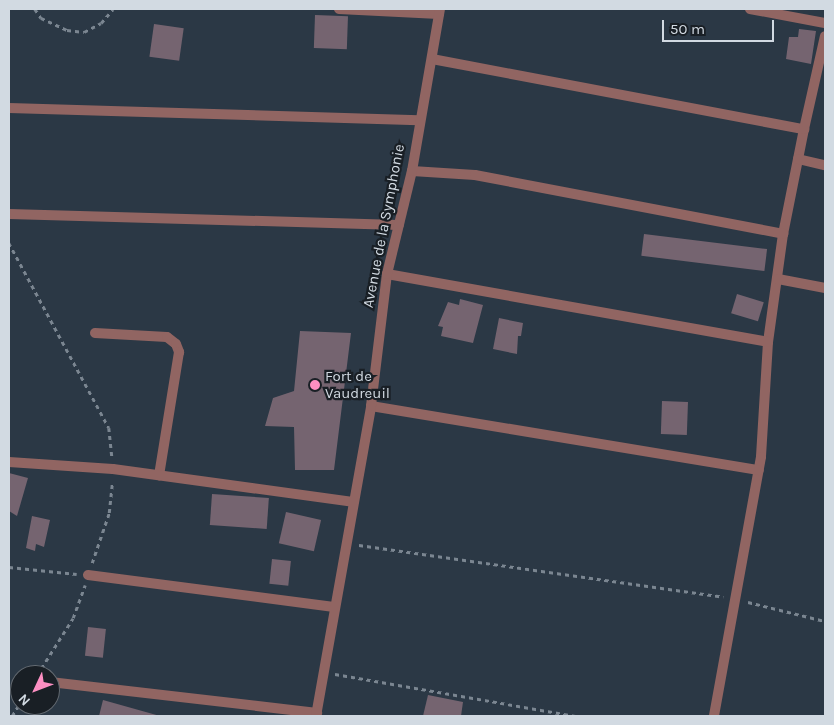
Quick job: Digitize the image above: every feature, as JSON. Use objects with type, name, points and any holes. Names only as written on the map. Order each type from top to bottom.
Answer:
[{"type":"street","points":[[339,9],[440,11]]},
{"type":"street","points":[[750,9],[825,24]]},
{"type":"street","name":"Avenue de la Symphonie","points":[[317,714],[334,607],[371,406],[387,274],[412,171],[419,120],[440,11]]},
{"type":"street","points":[[714,716],[758,470],[768,342],[783,234],[825,36]]},
{"type":"street","points":[[432,59],[804,128]]},
{"type":"street","points":[[9,108],[419,120]]},
{"type":"street","points":[[798,159],[825,165]]},
{"type":"street","points":[[412,171],[475,175],[783,234]]},
{"type":"street","points":[[9,214],[399,225]]},
{"type":"street","points":[[387,274],[768,342]]},
{"type":"street","points":[[778,279],[825,288]]},
{"type":"street","points":[[95,333],[167,337],[176,344],[179,352],[159,475]]},
{"type":"street","points":[[371,406],[758,470]]},
{"type":"street","points":[[9,462],[159,475],[353,502]]},
{"type":"street","points":[[88,575],[334,607]]},
{"type":"street","points":[[60,683],[317,714]]},
{"type":"path","points":[[34,9],[41,18],[67,30],[84,32],[101,23],[113,9]]},
{"type":"path","points":[[346,543],[734,599],[825,621]]},
{"type":"path","points":[[9,567],[88,575]]},
{"type":"path","points":[[323,672],[574,716]]},
{"type":"building","points":[[315,15],[348,16],[347,49],[314,48]]},
{"type":"building","points":[[154,24],[184,28],[179,61],[149,57]]},
{"type":"building","points":[[799,29],[816,31],[811,64],[786,59],[789,37],[798,37]]},
{"type":"building","points":[[644,234],[767,249],[764,271],[641,256]]},
{"type":"building","points":[[737,294],[764,302],[758,321],[731,313]]},
{"type":"building","points":[[460,299],[483,305],[473,343],[441,336],[443,327],[438,326],[448,302],[459,305]]},
{"type":"building","points":[[499,318],[523,323],[521,336],[518,336],[517,354],[493,349]]},
{"type":"building","points":[[300,331],[351,333],[334,470],[295,470],[294,427],[265,426],[273,398],[294,391]]},
{"type":"building","points":[[662,401],[688,402],[687,435],[661,434]]},
{"type":"building","points":[[9,473],[28,478],[17,516],[9,511]]},
{"type":"building","points":[[212,494],[269,498],[267,529],[210,525]]},
{"type":"building","points":[[286,512],[321,520],[314,551],[279,543]]},
{"type":"building","points":[[32,516],[50,520],[44,547],[36,544],[35,551],[26,548]]},
{"type":"building","points":[[272,559],[291,561],[288,586],[269,584]]},
{"type":"building","points":[[88,627],[106,629],[103,658],[85,656]]},
{"type":"building","points":[[428,695],[463,702],[461,716],[423,716]]},
{"type":"building","points":[[103,700],[160,716],[99,716]]},
{"type":"place","name":"Fort de Vaudreuil","points":[[315,385]]}]
